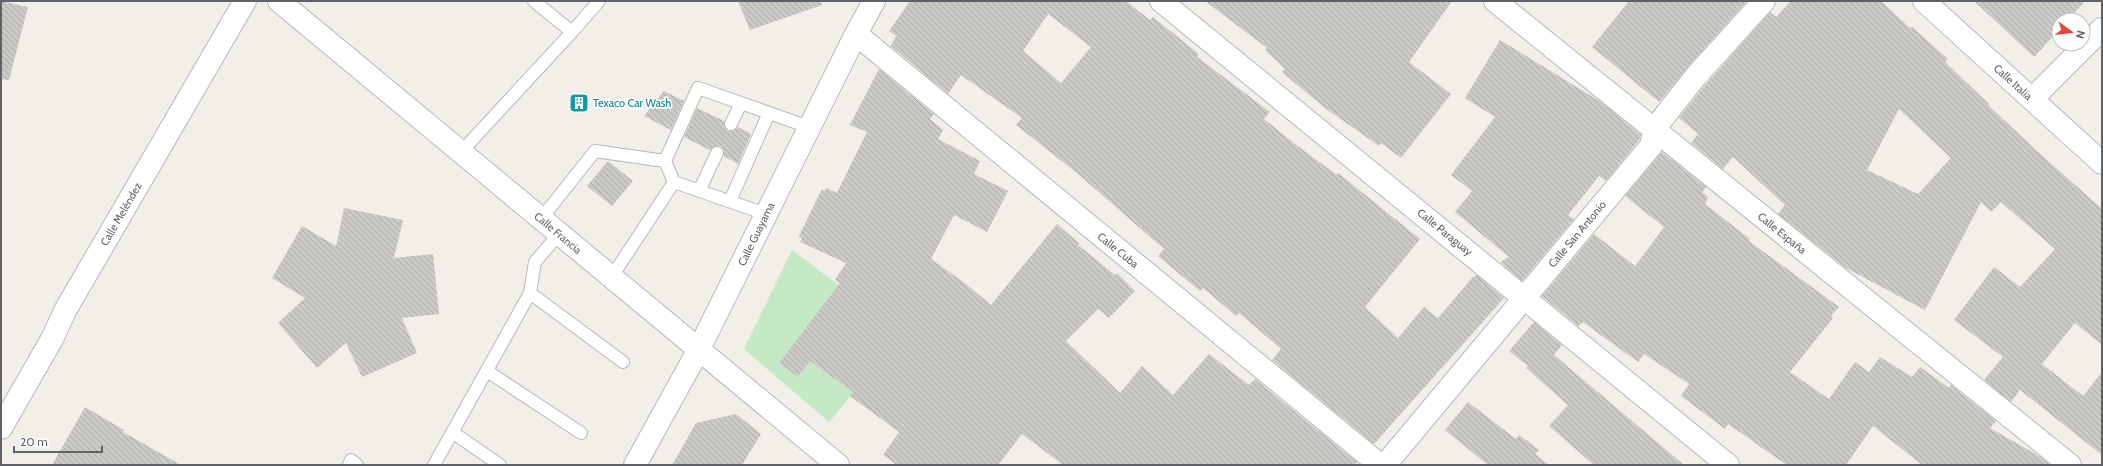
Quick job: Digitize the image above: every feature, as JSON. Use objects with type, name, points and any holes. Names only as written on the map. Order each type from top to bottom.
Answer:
[{"type":"street","name":"Calle Meléndez","points":[[1,428],[52,339],[66,309],[245,1]]},
{"type":"street","name":"Calle Francia","points":[[279,1],[698,351],[838,465]]},
{"type":"street","name":"Calle Guayama","points":[[635,465],[698,351],[809,127],[874,1]]},
{"type":"street","name":"Calle Paraguay","points":[[1161,1],[1524,296],[1728,465]]},
{"type":"street","name":"Calle España","points":[[1495,1],[1655,128],[1669,142],[2070,465]]},
{"type":"street","name":"Calle San Antonio","points":[[1385,465],[1524,296],[1651,146],[1655,128],[1696,76],[1764,1]]},
{"type":"street","name":"Calle Italia","points":[[1924,1],[2102,163]]},
{"type":"street","points":[[2032,99],[2102,29]]},
{"type":"street","name":"Calle Cuba","points":[[856,34],[1380,465]]},
{"type":"lane","points":[[534,1],[572,32]]},
{"type":"lane","points":[[461,152],[599,1]]},
{"type":"lane","points":[[766,214],[674,182],[665,161],[698,88],[809,127]]},
{"type":"lane","points":[[731,124],[741,103]]},
{"type":"lane","points":[[730,201],[769,113]]},
{"type":"lane","points":[[541,219],[595,151],[665,161]]},
{"type":"lane","points":[[699,191],[717,153]]},
{"type":"lane","points":[[611,278],[674,182]]},
{"type":"lane","points":[[434,465],[530,293],[535,262],[559,234]]},
{"type":"lane","points":[[530,293],[623,362]]},
{"type":"lane","points":[[487,371],[581,433]]},
{"type":"lane","points":[[452,432],[500,465]]},
{"type":"lane","points":[[349,465],[351,460],[357,465]]},
{"type":"green space","points":[[792,250],[875,312],[881,360],[829,422],[744,349]]},
{"type":"building","points":[[1,1],[28,7],[9,80],[1,79]]},
{"type":"building","points":[[738,1],[821,1],[822,5],[750,30]]},
{"type":"building","points":[[910,1],[1126,1],[1150,20],[1153,17],[1199,54],[1197,57],[1270,112],[1264,119],[1337,175],[1338,173],[1420,239],[1365,307],[1398,338],[1424,307],[1438,318],[1472,278],[1477,275],[1504,298],[1374,444],[1272,360],[1281,349],[1239,313],[1236,316],[1203,288],[1200,291],[1158,256],[1164,249],[1078,174],[1016,125],[1022,118],[961,75],[948,94],[891,46],[896,36],[889,31]],"holes":[[[1048,14],[1091,47],[1061,83],[1023,51]]]},
{"type":"building","points":[[1205,1],[1452,1],[1409,62],[1451,94],[1401,158],[1381,143],[1379,146],[1325,108],[1282,72],[1285,69],[1265,50],[1267,48]]},
{"type":"building","points":[[1629,1],[1747,1],[1687,68],[1659,102],[1592,47]]},
{"type":"building","points":[[1791,1],[1881,1],[1910,28],[1912,27],[1948,59],[1945,62],[1989,104],[1988,105],[2102,209],[2102,345],[2075,323],[2042,364],[2083,396],[2102,372],[2102,455],[2020,390],[2011,402],[1984,380],[2003,357],[1954,320],[1994,267],[2020,287],[2055,249],[2001,202],[1991,212],[1981,202],[1925,310],[1846,268],[1778,214],[1785,205],[1733,157],[1723,169],[1691,143],[1698,134],[1679,118],[1706,84],[1770,12],[1776,17]],"holes":[[[1899,109],[1951,158],[1918,194],[1867,170]]]},
{"type":"building","points":[[1974,1],[2085,1],[2075,12],[2051,12],[2051,39],[2034,57]]},
{"type":"building","points":[[1500,40],[1601,102],[1641,135],[1639,140],[1606,181],[1599,176],[1568,215],[1574,219],[1522,281],[1500,262],[1509,257],[1455,212],[1472,191],[1451,175],[1495,117],[1465,98]]},
{"type":"building","points":[[879,69],[934,114],[930,119],[943,130],[938,139],[980,161],[974,174],[1008,191],[987,232],[954,215],[931,259],[966,284],[991,305],[1057,224],[1080,244],[1078,245],[1115,275],[1117,273],[1135,291],[1109,318],[1098,309],[1066,341],[1120,393],[1142,366],[1173,395],[1209,354],[1249,385],[1255,379],[1357,462],[1355,465],[1063,465],[1022,434],[998,465],[897,465],[883,455],[899,432],[850,396],[853,392],[810,361],[798,377],[779,363],[840,283],[835,280],[846,263],[800,242],[802,238],[799,236],[822,189],[825,191],[826,188],[837,193],[867,132],[850,125]]},
{"type":"building","points":[[664,91],[684,101],[671,130],[644,116]]},
{"type":"building","points":[[697,108],[724,121],[727,131],[732,131],[738,127],[751,134],[738,164],[724,156],[721,146],[716,146],[710,150],[684,137]]},
{"type":"building","points":[[1662,152],[1706,187],[1702,192],[1708,197],[1705,204],[1750,239],[1749,241],[1839,307],[1831,316],[1833,318],[1790,372],[1829,399],[1855,362],[1869,372],[1880,357],[1912,377],[1920,367],[1949,388],[1951,385],[1996,421],[1990,428],[2039,456],[2050,465],[1922,465],[1873,426],[1846,465],[1787,465],[1728,424],[1725,429],[1681,396],[1689,384],[1644,354],[1638,362],[1583,322],[1578,326],[1542,296],[1594,234],[1635,266],[1664,227],[1625,196]]},
{"type":"building","points":[[608,161],[633,181],[612,206],[587,186]]},
{"type":"building","points":[[344,208],[403,220],[394,258],[433,254],[439,314],[402,318],[417,353],[362,377],[346,343],[317,368],[278,323],[305,298],[272,278],[302,226],[336,246]]},
{"type":"building","points":[[1534,322],[1562,345],[1554,355],[1684,465],[1594,465],[1549,426],[1568,405],[1526,368],[1528,366],[1509,351]]},
{"type":"building","points":[[1468,402],[1516,439],[1519,435],[1539,450],[1535,454],[1549,465],[1488,465],[1445,430]]},
{"type":"building","points":[[85,407],[124,430],[123,432],[181,465],[52,465]]},
{"type":"building","points":[[736,414],[761,434],[742,465],[672,465],[696,423]]},
{"type":"place","name":"Texaco Car Wash","points":[[579,103]]}]
